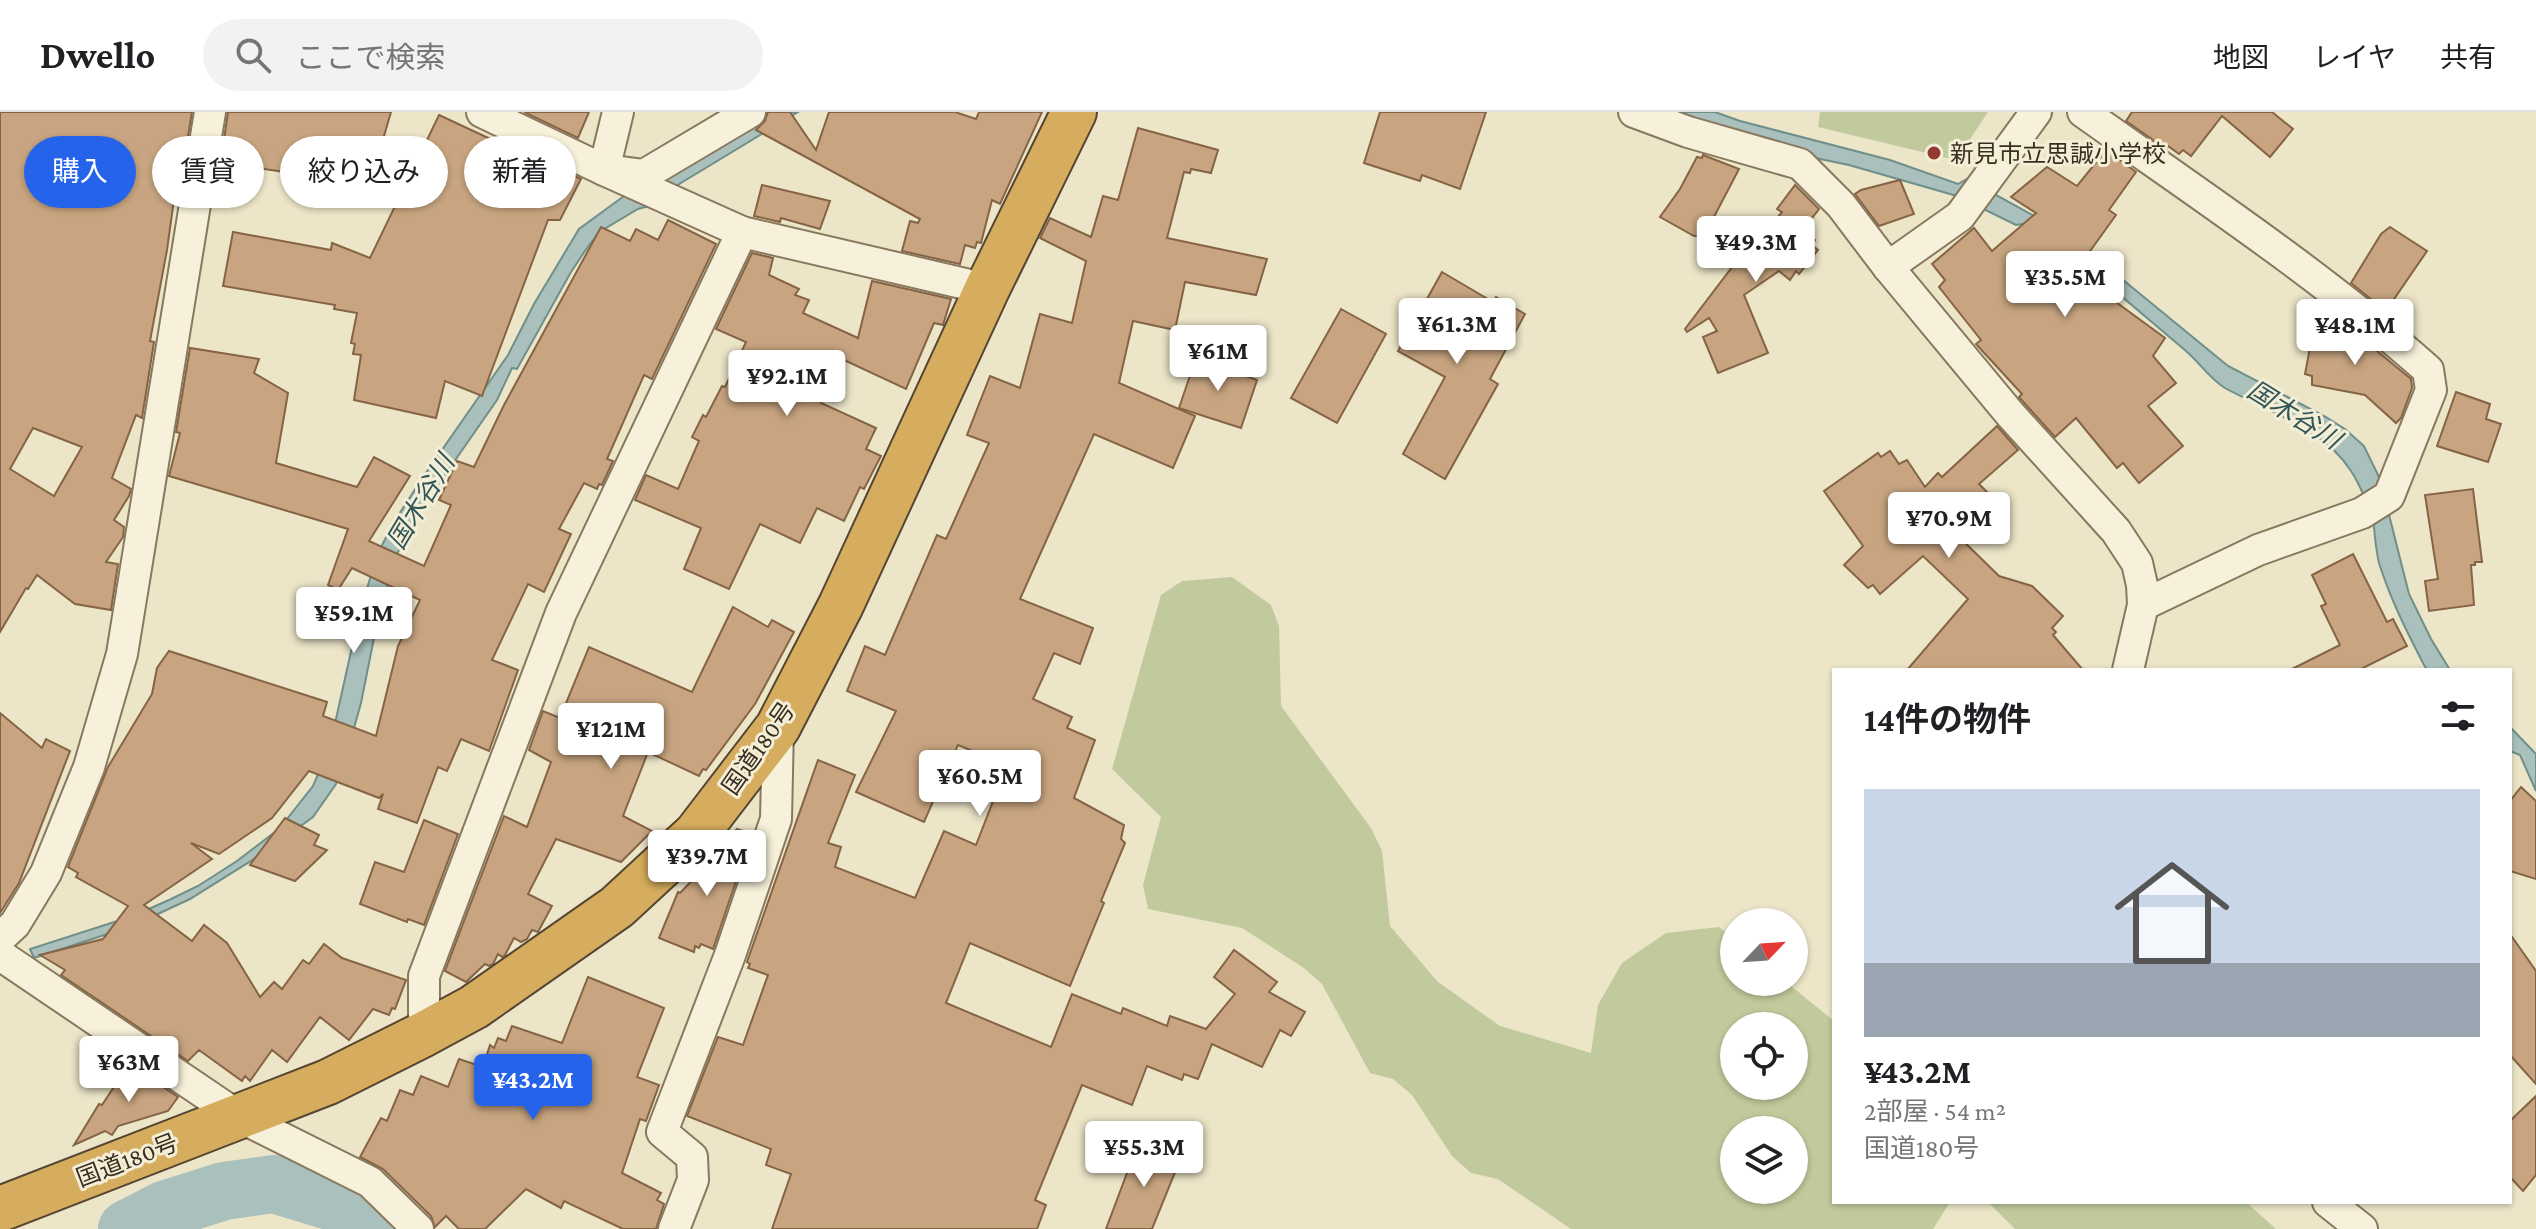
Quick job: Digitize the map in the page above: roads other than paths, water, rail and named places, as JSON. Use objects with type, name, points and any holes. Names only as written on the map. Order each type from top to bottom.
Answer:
[{"type":"highway","name":"国道180号","points":[[0,1209],[328,1082],[424,1034],[474,1007],[617,907],[696,834],[778,727],[841,605],[987,289],[1074,112]]},
{"type":"street","points":[[0,938],[15,924],[46,873],[89,767],[122,654],[210,112]]},
{"type":"street","points":[[482,112],[742,232],[987,289]]},
{"type":"street","points":[[604,170],[618,112]]},
{"type":"street","points":[[604,170],[644,175],[750,112]]},
{"type":"street","points":[[1634,112],[1688,132],[1800,164],[1841,205],[1888,267],[2010,414],[2116,531],[2137,563],[2143,605],[2128,668]]},
{"type":"street","points":[[1888,267],[1960,216],[2036,112]]},
{"type":"street","points":[[2083,112],[2352,306],[2428,370],[2431,390],[2389,496],[2362,513],[2258,550],[2143,605]]},
{"type":"street","points":[[424,1034],[424,976],[561,613],[742,232]]},
{"type":"street","points":[[674,1229],[693,1180],[692,1157],[662,1132],[730,955],[776,819],[778,727]]},
{"type":"street","points":[[0,955],[238,1116],[370,1182],[418,1229]]},
{"type":"street","points":[[2331,1204],[2362,1229]]},
{"type":"water","name":"国木谷川","points":[[763,112],[798,112],[676,186],[656,204],[638,209],[601,231],[571,272],[517,369],[512,368],[497,400],[426,502],[398,552],[379,613],[361,703],[345,760],[336,784],[313,817],[262,854],[190,899],[132,926],[34,958],[30,949],[133,916],[198,886],[279,829],[313,786],[332,737],[360,611],[378,553],[421,480],[508,355],[579,229],[624,196]]},
{"type":"water","name":"国木谷川","points":[[1662,112],[1715,112],[1890,160],[1958,184],[1967,179],[2067,234],[2228,366],[2345,429],[2364,446],[2380,479],[2409,594],[2449,668],[2426,668],[2423,663],[2383,576],[2373,521],[2365,498],[2354,476],[2326,443],[2294,422],[2220,384],[2107,284],[2023,224],[2016,225],[1957,196],[1849,165],[1796,154]]},
{"type":"water","points":[[2512,729],[2536,754],[2536,791],[2520,755],[2512,752]]},
{"type":"waterway","points":[[127,1229],[164,1210],[224,1191],[274,1184],[343,1205],[369,1229]]},
{"type":"place","name":"新見市立思誠小学校","points":[[1934,153]]}]
